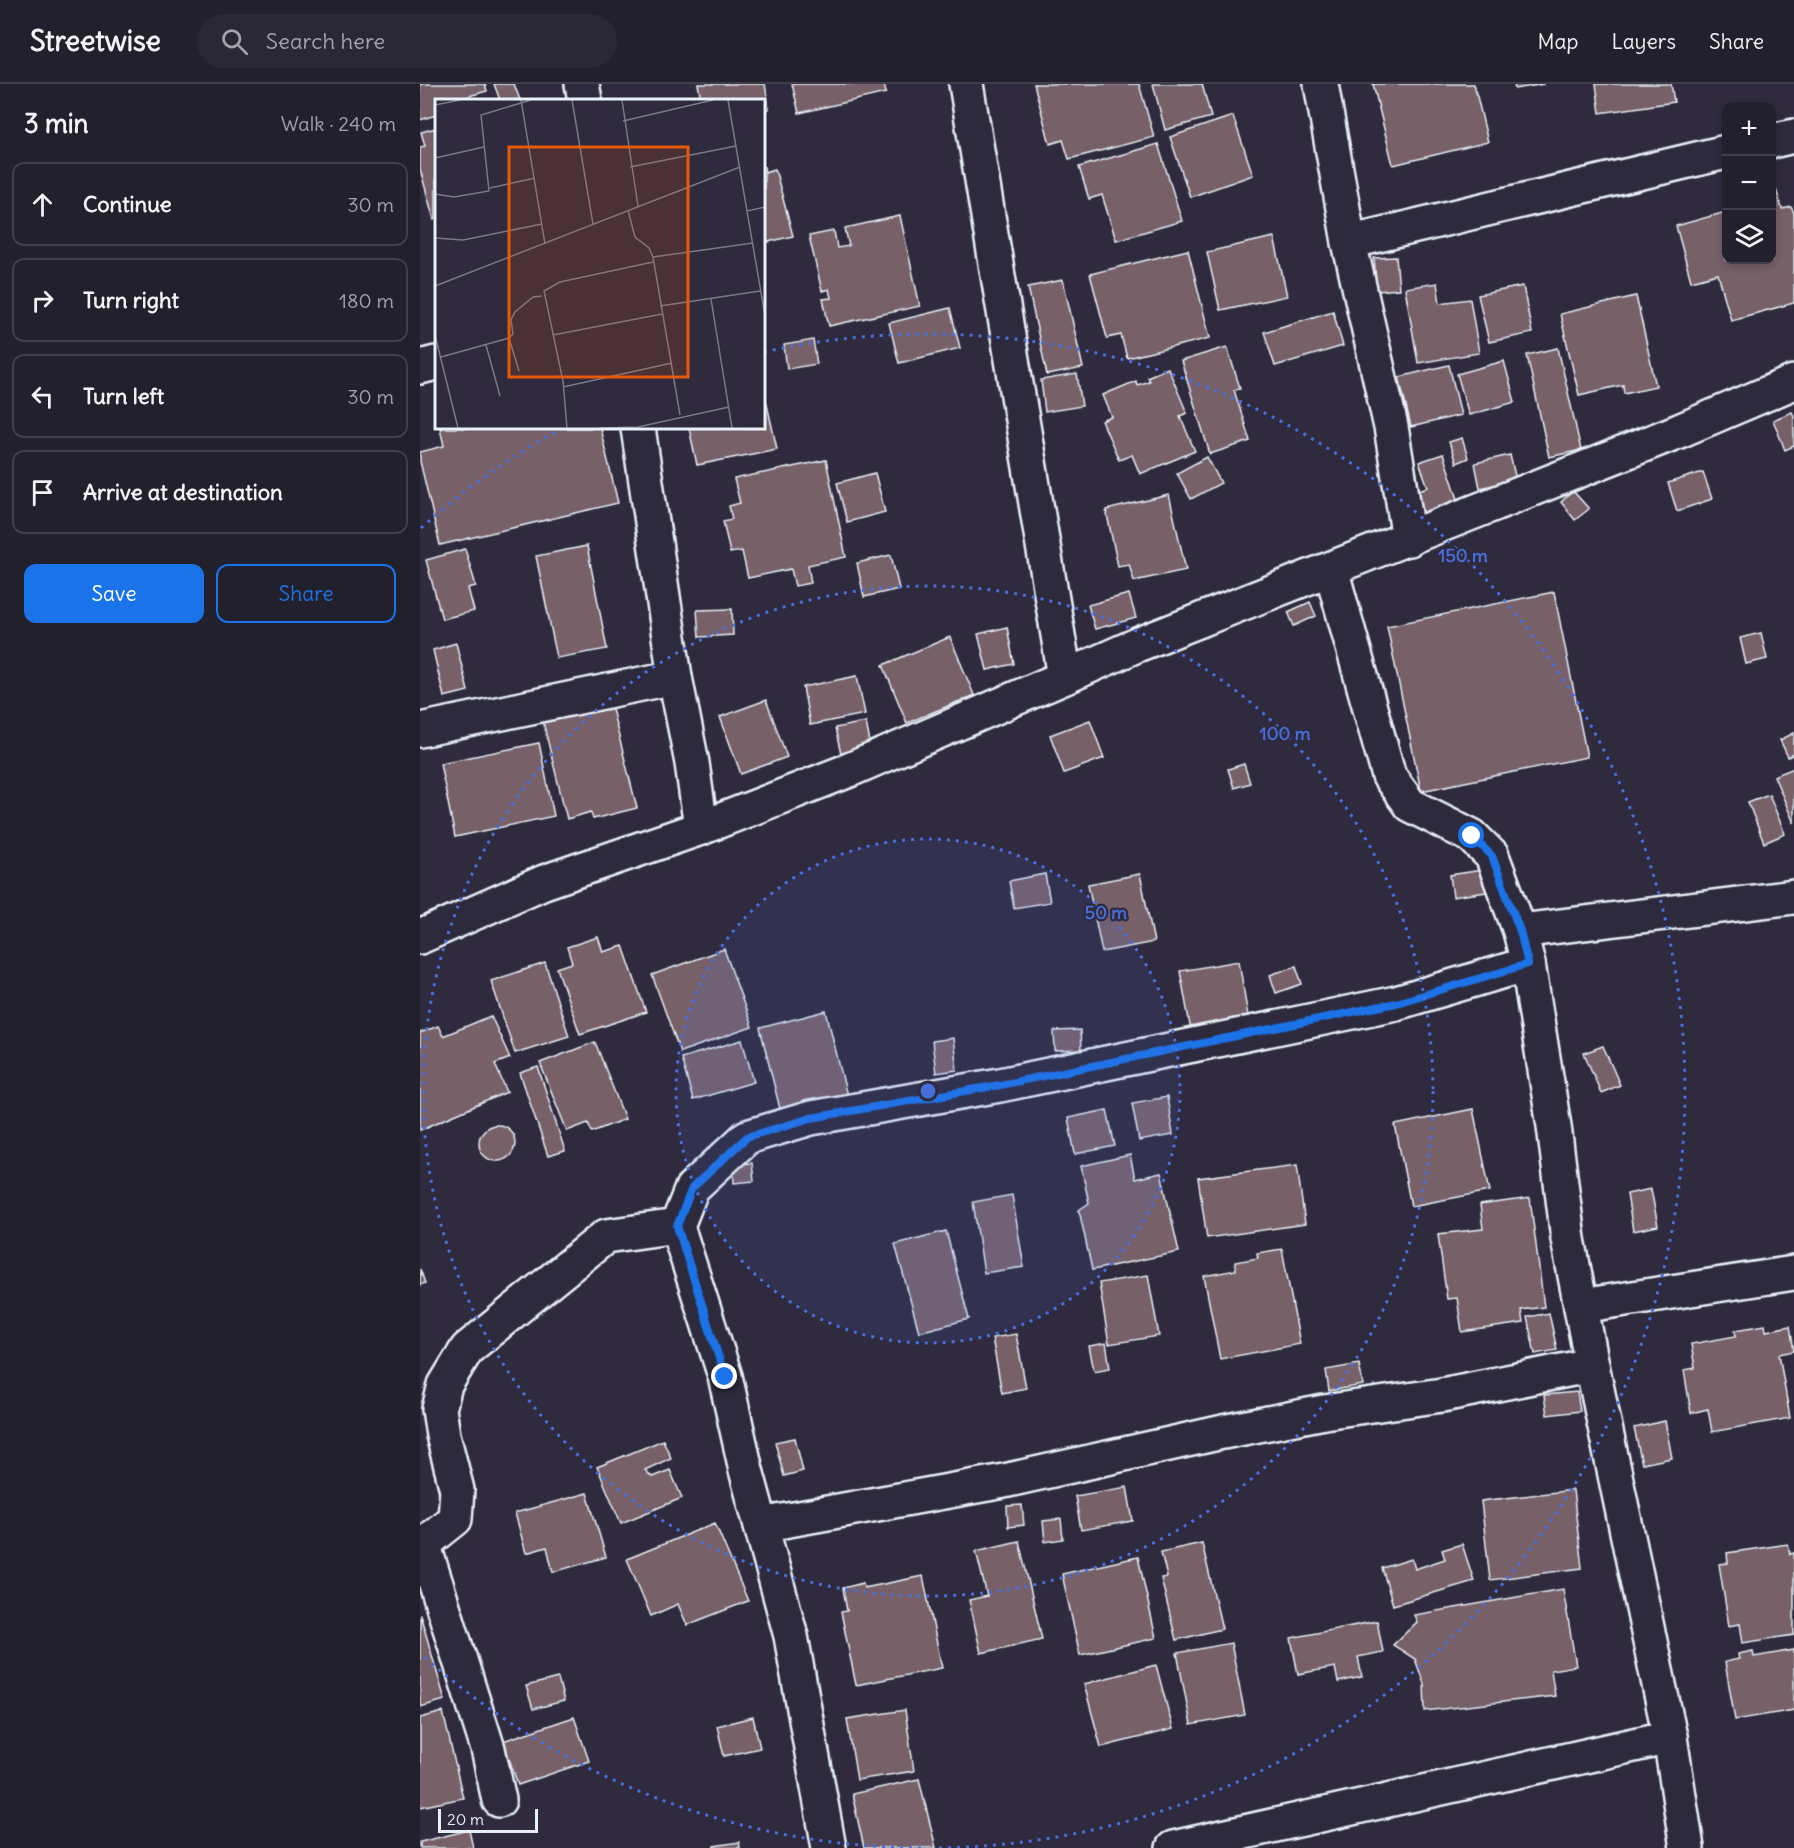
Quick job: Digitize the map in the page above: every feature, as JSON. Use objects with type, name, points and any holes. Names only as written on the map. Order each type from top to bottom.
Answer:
[{"type":"street","points":[[582,84],[585,99]]},
{"type":"street","points":[[966,84],[1065,677]]},
{"type":"street","points":[[1320,84],[1349,242],[1391,427],[1408,538]]},
{"type":"street","points":[[1776,140],[1794,136]]},
{"type":"street","points":[[1349,242],[1722,153]]},
{"type":"street","points":[[420,367],[435,363]]},
{"type":"street","points":[[420,937],[544,882],[701,828],[847,771],[1137,645],[1678,431],[1794,382]]},
{"type":"street","points":[[638,429],[675,677],[692,763],[701,828]]},
{"type":"street","points":[[1331,569],[1389,776],[1410,805],[1472,836],[1492,856],[1520,931],[1528,964],[1554,1126],[1568,1239],[1670,1737],[1687,1848]]},
{"type":"street","points":[[420,730],[675,677]]},
{"type":"street","points":[[1520,931],[1794,897]]},
{"type":"street","points":[[829,1848],[791,1636],[746,1470],[725,1377],[677,1226],[692,1188],[747,1137],[811,1118],[1000,1085],[1396,1003],[1528,964]]},
{"type":"street","points":[[499,1800],[488,1749],[422,1546],[455,1519],[457,1490],[439,1409],[445,1385],[467,1349],[606,1236],[677,1226]]},
{"type":"street","points":[[1581,1306],[1794,1273]]},
{"type":"street","points":[[761,1526],[1004,1481],[1324,1412],[1442,1395],[1593,1365]]},
{"type":"street","points":[[1173,1848],[1670,1737]]},
{"type":"building","points":[[420,84],[485,84],[487,91],[459,99],[435,99],[435,115],[420,120]]},
{"type":"building","points":[[494,84],[514,84],[520,99],[500,99]]},
{"type":"building","points":[[698,84],[765,84],[769,109],[765,110],[765,99],[701,99]]},
{"type":"building","points":[[792,84],[884,84],[886,93],[799,113]]},
{"type":"building","points":[[1034,84],[1139,84],[1154,137],[1069,159],[1063,140],[1050,144]]},
{"type":"building","points":[[1153,84],[1202,84],[1211,117],[1165,130]]},
{"type":"building","points":[[1373,84],[1474,84],[1488,142],[1393,165]]},
{"type":"building","points":[[1514,84],[1544,84],[1515,89]]},
{"type":"building","points":[[1596,84],[1671,84],[1674,102],[1600,113]]},
{"type":"building","points":[[1233,116],[1253,175],[1190,197],[1170,137]]},
{"type":"building","points":[[435,128],[434,220],[420,169],[420,147],[425,146],[421,132]]},
{"type":"building","points":[[1158,144],[1182,221],[1116,240],[1102,195],[1089,199],[1079,167]]},
{"type":"building","points":[[775,169],[793,236],[765,243],[765,172]]},
{"type":"building","points":[[1776,189],[1782,209],[1791,207],[1794,213],[1794,303],[1731,320],[1718,274],[1691,281],[1676,226],[1722,213],[1722,264],[1776,264]]},
{"type":"building","points":[[900,216],[920,306],[829,326],[823,299],[831,298],[829,289],[822,291],[809,236],[834,231],[837,248],[849,246],[845,228]]},
{"type":"building","points":[[1274,237],[1287,296],[1220,310],[1207,252]]},
{"type":"building","points":[[1188,250],[1210,338],[1127,358],[1121,335],[1107,338],[1090,274]]},
{"type":"building","points":[[1396,257],[1399,289],[1377,291],[1374,258]]},
{"type":"building","points":[[1063,280],[1083,368],[1047,375],[1028,287]]},
{"type":"building","points":[[1437,283],[1440,303],[1470,299],[1479,353],[1418,363],[1405,288]]},
{"type":"building","points":[[1523,286],[1532,333],[1489,342],[1478,295]]},
{"type":"building","points":[[1636,296],[1656,386],[1624,393],[1623,385],[1579,395],[1560,314]]},
{"type":"building","points":[[950,308],[960,348],[899,363],[889,323]]},
{"type":"building","points":[[1333,311],[1343,346],[1275,366],[1264,332]]},
{"type":"building","points":[[813,340],[817,364],[787,369],[784,345]]},
{"type":"building","points":[[1227,347],[1240,388],[1234,390],[1250,441],[1210,454],[1181,361]]},
{"type":"building","points":[[1558,348],[1581,450],[1549,457],[1527,355]]},
{"type":"building","points":[[1504,361],[1515,402],[1469,415],[1457,374]]},
{"type":"building","points":[[1449,365],[1461,415],[1411,427],[1399,377]]},
{"type":"building","points":[[1168,368],[1187,413],[1180,416],[1195,451],[1140,474],[1132,455],[1119,460],[1102,421],[1112,417],[1103,395],[1136,381],[1137,385],[1149,381],[1147,377]]},
{"type":"building","points":[[1077,374],[1082,406],[1045,412],[1041,380]]},
{"type":"building","points":[[765,400],[777,449],[697,465],[689,429],[765,429]]},
{"type":"building","points":[[1792,412],[1794,446],[1785,450],[1773,420]]},
{"type":"building","points":[[440,429],[600,429],[618,503],[440,545],[420,461],[420,452],[444,446]]},
{"type":"building","points":[[1462,438],[1468,458],[1456,463],[1449,442]]},
{"type":"building","points":[[1443,454],[1459,502],[1423,514],[1416,491],[1428,487],[1419,462]]},
{"type":"building","points":[[1510,455],[1516,480],[1480,488],[1475,463]]},
{"type":"building","points":[[1207,457],[1221,483],[1191,499],[1177,473]]},
{"type":"building","points":[[826,460],[846,557],[808,565],[811,583],[795,586],[791,569],[748,578],[742,551],[730,553],[723,521],[732,519],[729,506],[740,503],[734,479]]},
{"type":"building","points":[[1703,472],[1712,499],[1677,511],[1668,483]]},
{"type":"building","points":[[875,473],[885,512],[847,522],[837,483]]},
{"type":"building","points":[[1573,491],[1589,509],[1575,520],[1561,502]]},
{"type":"building","points":[[1169,495],[1186,570],[1134,581],[1129,564],[1118,566],[1106,510]]},
{"type":"building","points":[[587,546],[607,649],[557,658],[536,556]]},
{"type":"building","points":[[465,549],[476,586],[468,588],[474,611],[442,619],[426,560]]},
{"type":"building","points":[[891,555],[899,589],[864,597],[857,563]]},
{"type":"building","points":[[1554,592],[1587,757],[1421,791],[1387,626]]},
{"type":"building","points":[[1129,594],[1136,618],[1095,629],[1088,605]]},
{"type":"building","points":[[1310,602],[1316,616],[1294,626],[1288,612]]},
{"type":"building","points":[[732,609],[733,635],[699,637],[697,610]]},
{"type":"building","points":[[1007,627],[1014,664],[987,670],[978,634]]},
{"type":"building","points":[[1761,633],[1767,659],[1746,664],[1740,638]]},
{"type":"building","points":[[950,637],[974,695],[907,723],[883,665]]},
{"type":"building","points":[[456,643],[468,691],[444,697],[433,650]]},
{"type":"building","points":[[857,676],[865,714],[810,725],[803,687]]},
{"type":"building","points":[[766,700],[787,757],[741,774],[720,717]]},
{"type":"building","points":[[611,705],[637,808],[593,819],[591,812],[567,819],[543,722]]},
{"type":"building","points":[[1090,720],[1104,758],[1064,773],[1050,735]]},
{"type":"building","points":[[866,722],[871,748],[841,754],[835,728]]},
{"type":"building","points":[[1794,733],[1794,754],[1788,757],[1780,740]]},
{"type":"building","points":[[539,743],[554,816],[455,837],[440,763]]},
{"type":"building","points":[[1244,764],[1250,783],[1234,788],[1228,769]]},
{"type":"building","points":[[1794,768],[1794,823],[1774,776]]},
{"type":"building","points":[[1769,794],[1785,834],[1764,843],[1748,802]]},
{"type":"building","points":[[1482,870],[1486,892],[1453,897],[1450,875]]},
{"type":"building","points":[[1045,874],[1050,902],[1014,908],[1009,881]]},
{"type":"building","points":[[1140,874],[1154,942],[1102,952],[1088,884]]},
{"type":"building","points":[[598,937],[603,952],[623,946],[646,1012],[580,1034],[557,968],[572,963],[567,947]]},
{"type":"building","points":[[724,949],[752,1027],[680,1052],[652,975]]},
{"type":"building","points":[[1239,961],[1249,1022],[1191,1031],[1180,971]]},
{"type":"building","points":[[545,963],[569,1036],[515,1053],[491,981]]},
{"type":"building","points":[[1296,966],[1302,984],[1276,993],[1270,975]]},
{"type":"building","points":[[826,1011],[847,1096],[781,1113],[760,1028]]},
{"type":"building","points":[[491,1016],[510,1058],[495,1064],[507,1092],[420,1130],[420,1033],[438,1026],[443,1036]]},
{"type":"building","points":[[1080,1030],[1081,1050],[1055,1051],[1054,1031]]},
{"type":"building","points":[[953,1038],[957,1070],[936,1073],[932,1041]]},
{"type":"building","points":[[742,1040],[754,1082],[693,1100],[681,1058]]},
{"type":"building","points":[[595,1042],[625,1119],[592,1132],[588,1123],[567,1131],[540,1063]]},
{"type":"building","points":[[1603,1046],[1620,1085],[1601,1093],[1584,1053]]},
{"type":"building","points":[[538,1067],[565,1151],[548,1156],[520,1073]]},
{"type":"building","points":[[1167,1097],[1173,1135],[1139,1141],[1132,1103]]},
{"type":"building","points":[[1473,1109],[1490,1191],[1411,1206],[1395,1125]]},
{"type":"building","points":[[1107,1110],[1115,1146],[1075,1154],[1068,1118]]},
{"type":"building","points":[[497,1125],[509,1131],[515,1143],[509,1155],[497,1161],[485,1155],[479,1143],[485,1131]]},
{"type":"building","points":[[1130,1155],[1135,1179],[1161,1173],[1179,1252],[1092,1270],[1079,1210],[1089,1203],[1081,1166]]},
{"type":"building","points":[[752,1163],[754,1181],[734,1183],[733,1165]]},
{"type":"building","points":[[1297,1165],[1305,1224],[1207,1238],[1198,1178]]},
{"type":"building","points":[[1651,1189],[1658,1226],[1633,1231],[1627,1194]]},
{"type":"building","points":[[1012,1195],[1024,1267],[984,1273],[973,1202]]},
{"type":"building","points":[[1530,1198],[1544,1307],[1521,1310],[1523,1323],[1462,1332],[1457,1298],[1447,1299],[1438,1234],[1483,1229],[1480,1205]]},
{"type":"building","points":[[946,1231],[969,1319],[919,1332],[895,1244]]},
{"type":"building","points":[[1282,1249],[1300,1344],[1220,1359],[1204,1276],[1236,1270],[1235,1262],[1258,1258],[1257,1253]]},
{"type":"building","points":[[420,1269],[425,1283],[420,1285]]},
{"type":"building","points":[[1148,1275],[1159,1336],[1109,1344],[1099,1283]]},
{"type":"building","points":[[1549,1313],[1557,1350],[1535,1354],[1527,1317]]},
{"type":"building","points":[[1765,1325],[1766,1331],[1790,1326],[1794,1351],[1779,1354],[1790,1418],[1712,1432],[1708,1409],[1691,1413],[1684,1370],[1695,1368],[1691,1344],[1736,1336],[1735,1330]]},
{"type":"building","points":[[1016,1334],[1026,1388],[1002,1393],[992,1338]]},
{"type":"building","points":[[1106,1343],[1110,1368],[1094,1371],[1089,1346]]},
{"type":"building","points":[[1359,1364],[1363,1385],[1329,1391],[1326,1370]]},
{"type":"building","points":[[1577,1392],[1580,1411],[1547,1415],[1544,1395]]},
{"type":"building","points":[[1665,1421],[1672,1458],[1642,1464],[1634,1428]]},
{"type":"building","points":[[795,1438],[803,1471],[784,1476],[775,1442]]},
{"type":"building","points":[[663,1440],[671,1458],[645,1470],[652,1477],[670,1470],[682,1498],[621,1523],[597,1467]]},
{"type":"building","points":[[1127,1487],[1133,1521],[1081,1530],[1075,1496]]},
{"type":"building","points":[[1573,1490],[1582,1568],[1490,1580],[1481,1501]]},
{"type":"building","points":[[587,1493],[606,1557],[553,1572],[547,1547],[526,1553],[515,1513]]},
{"type":"building","points":[[1022,1505],[1024,1525],[1008,1527],[1007,1506]]},
{"type":"building","points":[[1061,1519],[1063,1539],[1045,1542],[1043,1521]]},
{"type":"building","points":[[715,1523],[748,1601],[687,1625],[678,1604],[651,1616],[627,1559]]},
{"type":"building","points":[[1019,1541],[1042,1639],[981,1653],[969,1600],[987,1596],[976,1551]]},
{"type":"building","points":[[1202,1543],[1222,1629],[1176,1640],[1161,1578],[1167,1577],[1161,1552]]},
{"type":"building","points":[[1462,1544],[1474,1581],[1393,1605],[1382,1568],[1412,1559],[1415,1569],[1445,1559],[1442,1550]]},
{"type":"building","points":[[1788,1544],[1790,1554],[1794,1553],[1794,1635],[1743,1643],[1740,1624],[1729,1626],[1719,1564],[1728,1563],[1727,1553]]},
{"type":"building","points":[[1138,1557],[1156,1638],[1080,1655],[1062,1574]]},
{"type":"building","points":[[923,1576],[942,1668],[856,1685],[841,1612],[847,1611],[843,1588],[863,1583],[864,1588]]},
{"type":"building","points":[[1563,1589],[1576,1666],[1551,1670],[1555,1696],[1425,1711],[1424,1684],[1415,1659],[1393,1645],[1417,1622],[1414,1615]]},
{"type":"building","points":[[420,1614],[445,1700],[420,1707]]},
{"type":"building","points":[[1377,1621],[1383,1652],[1358,1657],[1362,1677],[1338,1682],[1335,1667],[1298,1674],[1291,1638]]},
{"type":"building","points":[[1231,1643],[1245,1715],[1191,1725],[1177,1653]]},
{"type":"building","points":[[1794,1650],[1794,1710],[1735,1720],[1725,1662],[1739,1659],[1738,1654],[1753,1651],[1754,1657]]},
{"type":"building","points":[[1156,1665],[1173,1729],[1101,1747],[1084,1684]]},
{"type":"building","points":[[558,1678],[564,1701],[533,1709],[526,1686]]},
{"type":"building","points":[[905,1710],[914,1771],[857,1780],[847,1719]]},
{"type":"building","points":[[443,1712],[463,1798],[420,1807],[420,1718]]},
{"type":"building","points":[[574,1717],[589,1761],[518,1785],[503,1741]]},
{"type":"building","points":[[753,1717],[760,1748],[724,1756],[717,1726]]},
{"type":"building","points":[[919,1779],[936,1848],[864,1848],[852,1794]]},
{"type":"building","points":[[469,1830],[473,1848],[420,1848],[420,1842]]},
{"type":"building","points":[[739,1842],[740,1848],[714,1848],[714,1846]]},
{"type":"route","points":[[725,1377],[677,1226],[692,1188],[747,1137],[811,1118],[1000,1085],[1396,1003],[1528,964],[1520,931],[1492,856],[1472,836]]}]
